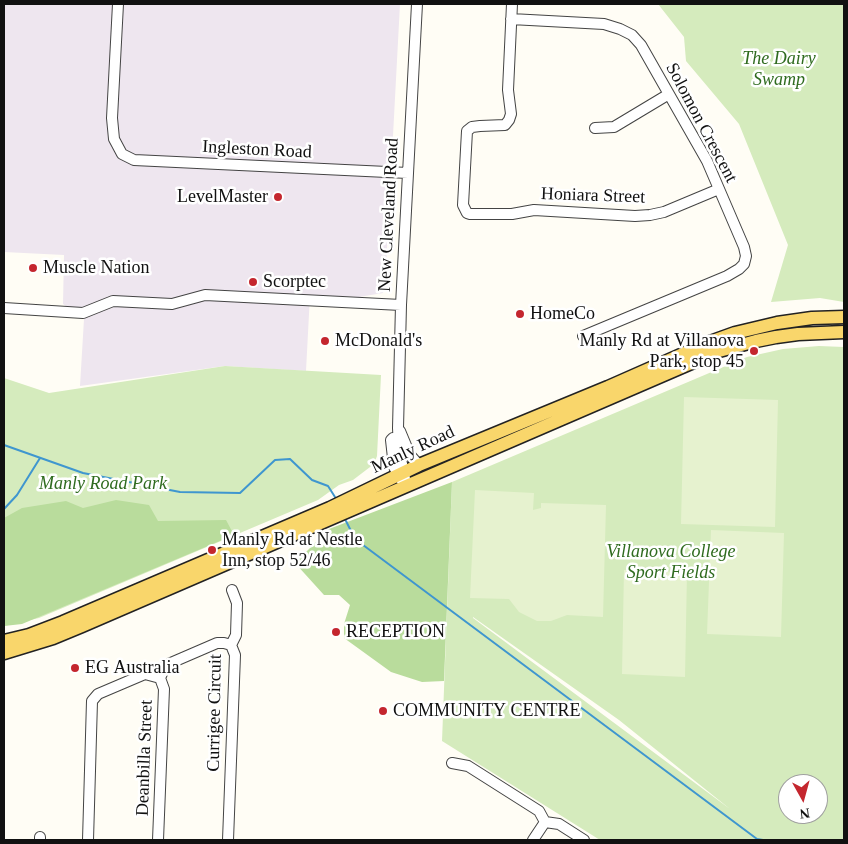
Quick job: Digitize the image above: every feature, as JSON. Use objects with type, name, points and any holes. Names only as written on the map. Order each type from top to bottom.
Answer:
[{"type":"main road","name":"Manly Road","points":[[4,641],[29,635],[63,622],[330,508],[400,473],[608,387],[710,342],[735,333],[793,320],[844,316]]},
{"type":"main road","name":"Manly Road","points":[[4,653],[53,638],[719,351],[756,340],[798,334],[844,332]]},
{"type":"main road","points":[[4,660],[38,650],[53,638]]},
{"type":"street","name":"Ingleston Road","points":[[118,4],[112,118],[114,139],[122,154],[134,160],[408,173]]},
{"type":"street","name":"New Cleveland Road","points":[[406,487],[393,460],[391,440],[398,428],[401,305],[417,4]]},
{"type":"street","points":[[511,19],[512,4]]},
{"type":"street","name":"Solomon Crescent","points":[[511,19],[604,24],[632,35],[641,45],[707,161],[744,247],[746,256],[744,264],[727,276],[583,336]]},
{"type":"street","name":"Honiara Street","points":[[511,19],[508,90],[509,120],[505,125],[480,126],[468,131],[464,210],[470,214],[512,214],[534,210],[636,216],[650,215],[664,212],[719,189]]},
{"type":"street","points":[[595,128],[614,127],[669,94]]},
{"type":"street","points":[[4,308],[83,313],[112,301],[172,304],[205,295],[401,305]]},
{"type":"street","name":"New Cleveland Road","points":[[398,428],[410,455],[419,465]]},
{"type":"street","points":[[231,645],[236,635],[237,603],[232,590]]},
{"type":"street","name":"Currigee Circuit","points":[[160,678],[166,665],[218,643],[224,642],[231,645],[235,655],[228,840]]},
{"type":"street","points":[[88,840],[92,701],[98,694],[145,674],[160,678]]},
{"type":"street","name":"Deanbilla Street","points":[[158,840],[164,689],[160,678]]},
{"type":"street","points":[[452,763],[468,766],[539,811],[545,822]]},
{"type":"street","points":[[533,840],[545,822]]},
{"type":"street","points":[[545,822],[559,824],[584,840]]},
{"type":"shaded area","points":[[4,4],[400,4],[385,286],[383,293],[359,297],[310,295],[306,371],[225,366],[80,386],[84,319],[63,304],[64,255],[4,252]]},
{"type":"green space","name":"The Dairy Swamp","points":[[658,4],[844,4],[844,302],[820,298],[771,302],[788,245],[739,124],[686,61],[684,37]]},
{"type":"green space","name":"Villanova College Sport Fields","points":[[819,346],[844,347],[844,840],[600,840],[442,741],[452,482],[747,357],[783,349]],"holes":[[[473,617],[619,720],[730,809]]]},
{"type":"green space","name":"Manly Road Park","points":[[225,366],[381,375],[377,456],[374,464],[353,480],[339,485],[318,500],[39,618],[4,626],[4,378],[49,393]]},
{"type":"green space","points":[[684,397],[778,400],[775,527],[681,524]]},
{"type":"green space","points":[[452,482],[444,681],[422,682],[391,672],[344,638],[344,624],[350,605],[339,595],[324,595],[295,563],[329,529]]},
{"type":"green space","points":[[475,490],[534,493],[533,510],[541,508],[541,503],[606,505],[603,617],[567,615],[551,621],[537,621],[519,612],[509,599],[470,598]]},
{"type":"green space","points":[[116,500],[149,505],[158,521],[226,520],[234,535],[22,624],[4,626],[4,518],[22,508],[66,501],[83,508]]},
{"type":"green space","points":[[711,530],[784,533],[781,637],[707,634]]},
{"type":"green space","points":[[624,570],[687,572],[685,677],[622,674]]},
{"type":"waterway","points":[[844,397],[844,409]]},
{"type":"waterway","points":[[4,445],[83,473],[180,492],[240,493],[275,460],[290,459],[312,480],[328,486],[335,497]]},
{"type":"waterway","points":[[4,509],[17,495],[40,458]]},
{"type":"waterway","points":[[346,521],[355,539],[757,839],[763,840]]},
{"type":"place","name":"LevelMaster","points":[[278,197]]},
{"type":"place","name":"Muscle Nation","points":[[33,268]]},
{"type":"place","name":"Scorptec","points":[[253,282]]},
{"type":"place","name":"HomeCo","points":[[520,314]]},
{"type":"place","name":"McDonald's","points":[[325,341]]},
{"type":"place","name":"Manly Rd at Villanova Park, stop 45","points":[[754,351]]},
{"type":"place","name":"Manly Rd at Nestle Inn, stop 52/46","points":[[212,550]]},
{"type":"place","name":"RECEPTION","points":[[336,632]]},
{"type":"place","name":"EG Australia","points":[[75,668]]},
{"type":"place","name":"COMMUNITY CENTRE","points":[[383,711]]}]
